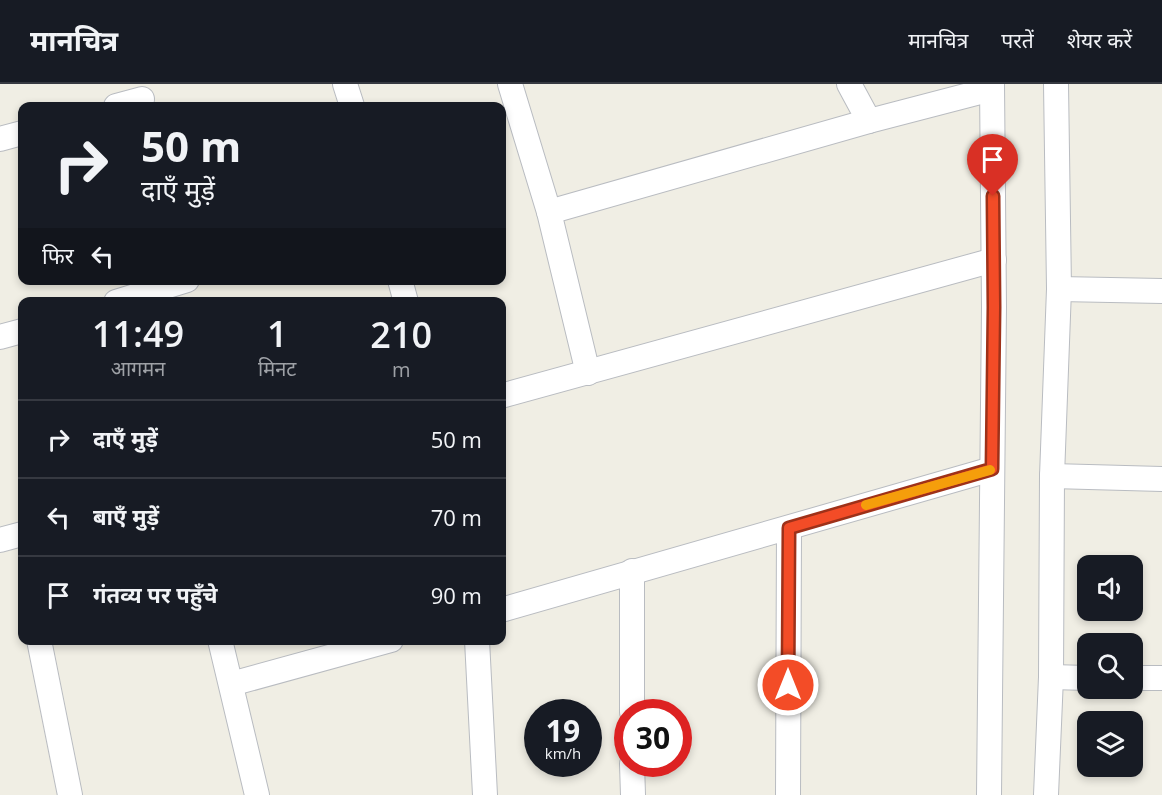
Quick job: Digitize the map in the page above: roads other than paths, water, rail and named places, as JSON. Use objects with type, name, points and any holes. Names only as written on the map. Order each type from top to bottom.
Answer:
[{"type":"street","points":[[345,84],[351,102]]},
{"type":"street","points":[[510,84],[549,212],[588,373]]},
{"type":"street","points":[[849,84],[869,121]]},
{"type":"street","points":[[1046,795],[1051,677],[1052,476],[1059,289],[1056,84]]},
{"type":"street","points":[[549,212],[992,87],[994,260],[989,795]]},
{"type":"street","points":[[0,139],[18,134]]},
{"type":"street","points":[[506,395],[994,260]]},
{"type":"street","points":[[132,297],[171,285]]},
{"type":"street","points":[[1059,289],[1162,291]]},
{"type":"street","points":[[0,337],[18,332]]},
{"type":"street","points":[[506,609],[992,469]]},
{"type":"street","points":[[1052,476],[1162,479]]},
{"type":"street","points":[[788,795],[789,528]]},
{"type":"street","points":[[632,571],[632,699]]},
{"type":"street","points":[[40,645],[70,795]]},
{"type":"street","points":[[221,645],[257,795]]},
{"type":"street","points":[[231,684],[373,645]]},
{"type":"street","points":[[477,645],[485,795]]},
{"type":"street","points":[[1051,677],[1077,678]]},
{"type":"street","points":[[1143,678],[1162,678]]},
{"type":"street","points":[[632,777],[633,795]]}]
